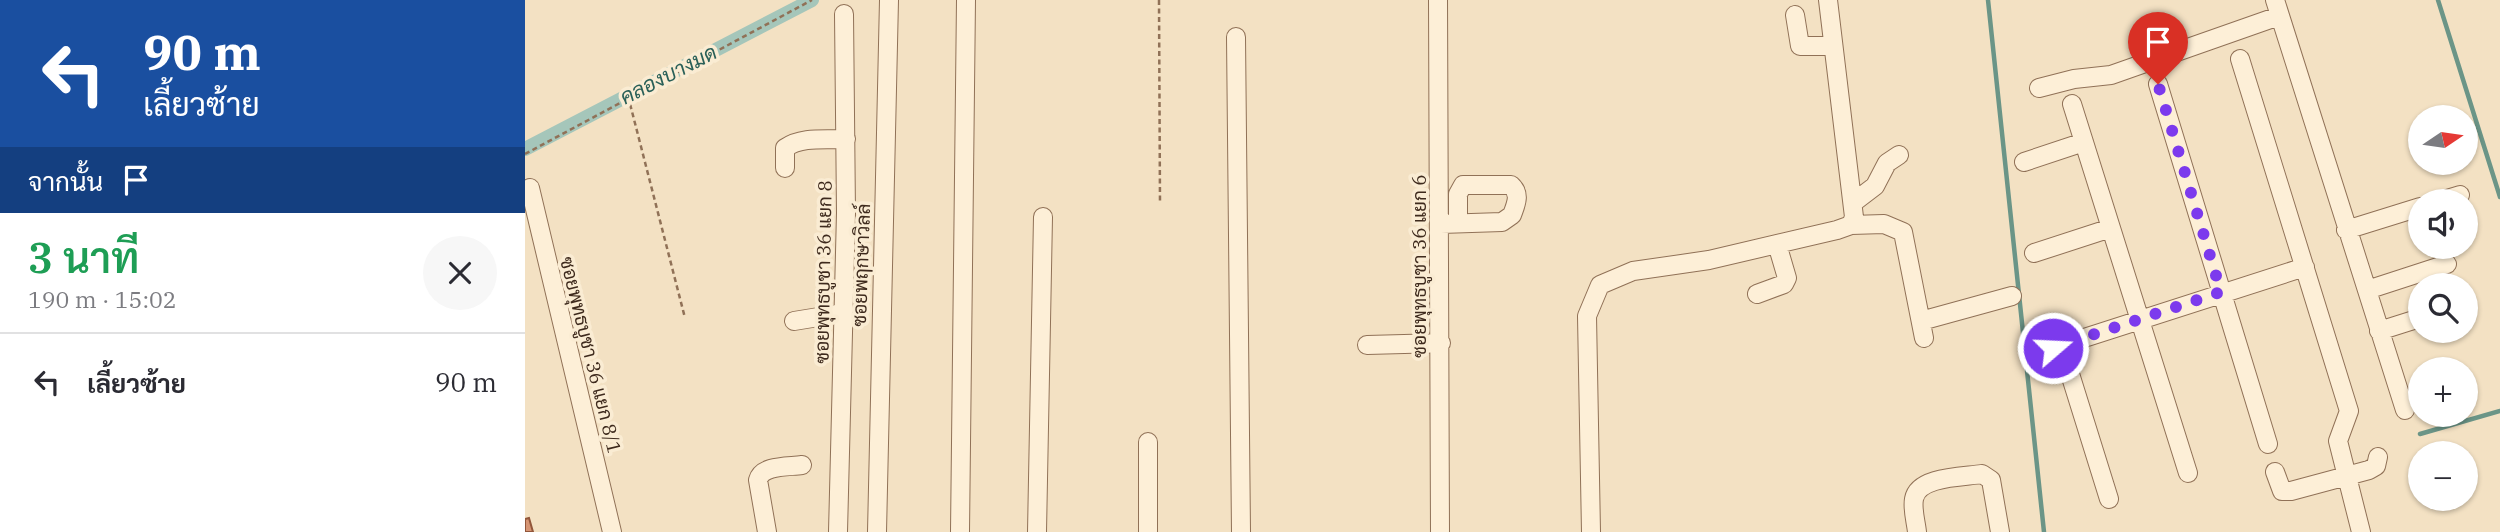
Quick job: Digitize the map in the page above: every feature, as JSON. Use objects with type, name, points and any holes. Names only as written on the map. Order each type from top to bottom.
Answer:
[{"type":"street","name":"ซอยพฤกษาวิลล์","points":[[877,532],[889,0]]},
{"type":"street","points":[[960,532],[966,0]]},
{"type":"street","name":"ซอยพุทธบูชา 36 แยก 6","points":[[1437,0],[1449,224],[1441,343],[1440,532]]},
{"type":"street","points":[[1828,0],[1854,202],[1851,225]]},
{"type":"street","points":[[2039,88],[2074,79],[2111,75],[2277,8],[2405,410]]},
{"type":"street","name":"ซอยพุทธบูชา 36 แยก 8","points":[[838,532],[846,139],[844,14]]},
{"type":"street","points":[[1795,15],[1800,46],[1833,46]]},
{"type":"street","points":[[1237,37],[1241,532]]},
{"type":"street","points":[[2240,59],[2349,411],[2338,441],[2361,532]]},
{"type":"street","points":[[2158,84],[2268,444]]},
{"type":"street","points":[[2072,104],[2188,474]]},
{"type":"street","points":[[785,168],[785,148],[791,144],[802,140],[846,139]]},
{"type":"street","points":[[2024,162],[2084,142]]},
{"type":"street","points":[[1854,202],[1875,186],[1887,163],[1899,155]]},
{"type":"street","name":"ซอยพุทธบูชา 36 แยก 8/1","points":[[530,188],[612,532]]},
{"type":"street","points":[[2346,230],[2408,211]]},
{"type":"street","points":[[1037,532],[1042,217]]},
{"type":"street","points":[[1591,532],[1587,316],[1600,285],[1633,271],[1709,260],[1851,225],[1884,224],[1903,232],[1923,329],[2012,296]]},
{"type":"street","points":[[2034,253],[2111,228]]},
{"type":"street","points":[[1757,294],[1784,284],[1787,278],[1777,244]]},
{"type":"street","points":[[2367,290],[2447,264]]},
{"type":"street","points":[[2109,499],[2057,346],[2305,267]]},
{"type":"street","points":[[794,321],[843,313]]},
{"type":"street","points":[[2379,331],[2408,322]]},
{"type":"street","points":[[1367,345],[1441,343]]},
{"type":"street","points":[[1148,442],[1148,532]]},
{"type":"street","points":[[2275,472],[2281,491],[2369,470],[2376,466],[2378,457]]},
{"type":"street","points":[[767,532],[759,474],[765,470],[802,465]]},
{"type":"street","points":[[1917,532],[1913,501],[1917,492],[1927,483],[1982,474],[1991,480],[2000,532]]},
{"type":"path","points":[[525,154],[628,96],[727,48],[811,0]]},
{"type":"path","points":[[1159,0],[1160,204]]},
{"type":"path","points":[[628,96],[685,318]]},
{"type":"building","points":[[529,518],[533,532],[525,532],[525,519]]},
{"type":"waterway","name":"คลองบางมด","points":[[525,149],[812,0]]},
{"type":"waterway","points":[[1988,0],[2044,532]]},
{"type":"waterway","points":[[2438,0],[2500,197]]},
{"type":"waterway","points":[[2420,434],[2500,411]]},
{"type":"route","points":[[2053,348],[2221,292],[2158,84]]}]
